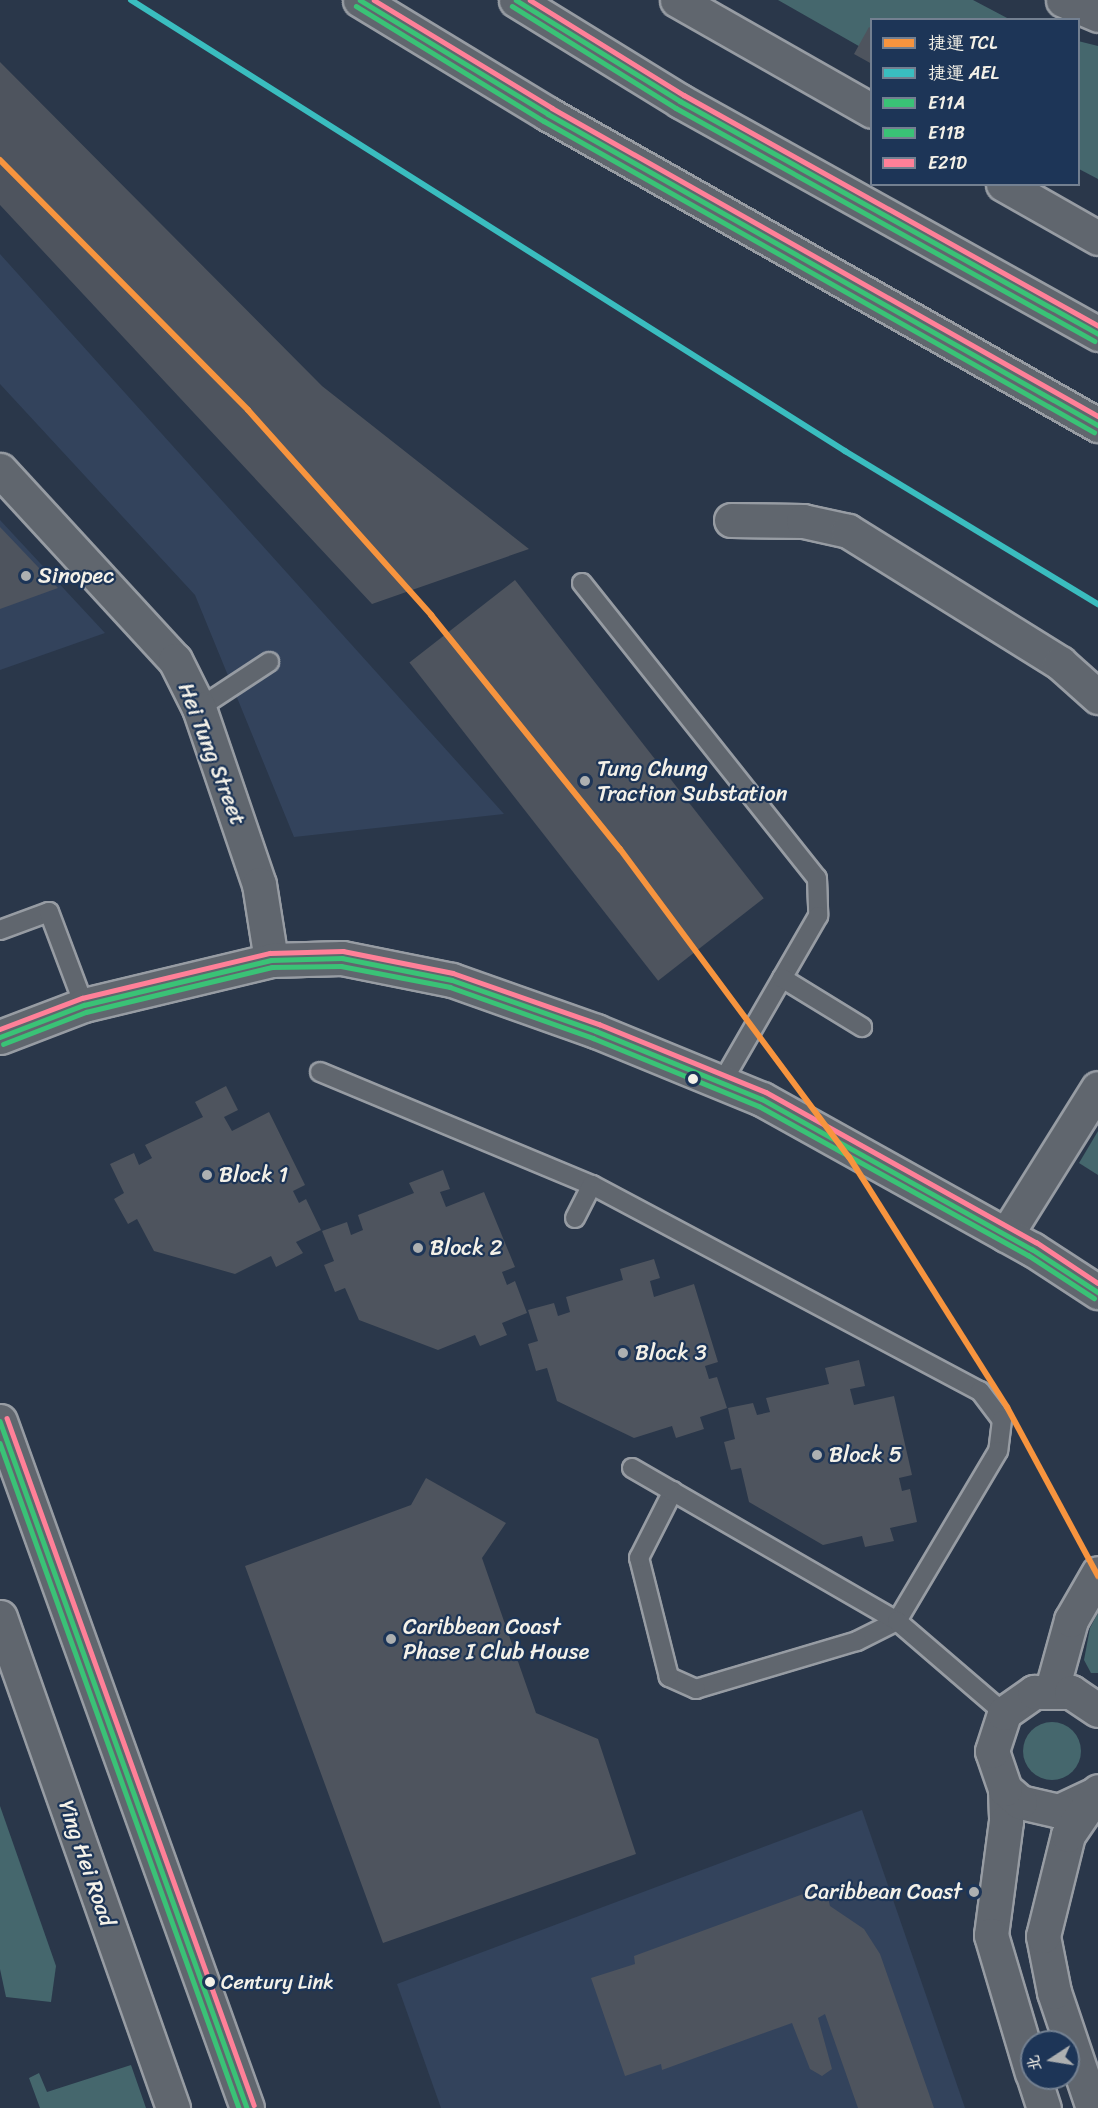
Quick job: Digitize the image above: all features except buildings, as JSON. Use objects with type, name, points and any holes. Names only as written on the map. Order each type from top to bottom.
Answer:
[{"type":"main road","points":[[360,0],[548,114],[1098,425]]},
{"type":"main road","points":[[516,0],[680,101],[1098,333]]},
{"type":"main road","points":[[677,0],[870,110]]},
{"type":"main road","points":[[1063,0],[1098,15]]},
{"type":"main road","points":[[1007,186],[1098,238]]},
{"type":"main road","name":"Hei Tung Street","points":[[0,470],[175,660],[199,708],[259,884],[271,960]]},
{"type":"main road","points":[[731,520],[803,521],[848,531],[1060,663],[1098,697]]},
{"type":"main road","points":[[0,1037],[84,1005],[271,960],[342,958],[452,980],[596,1031],[762,1099],[1006,1235],[1098,1292]]},
{"type":"main road","points":[[1006,1235],[1098,1088]]},
{"type":"main road","points":[[0,1421],[247,2108]]},
{"type":"main road","points":[[1052,1689],[1071,1620],[1098,1573]]},
{"type":"main road","name":"Ying Hei Road","points":[[0,1617],[173,2108]]},
{"type":"main road","points":[[1020,2033],[991,1935],[1006,1821],[1005,1789],[992,1751],[1004,1713],[1017,1700],[1052,1689],[1071,1692],[1098,1710]]},
{"type":"main road","points":[[1005,1789],[1039,1810],[1059,1811],[1097,1793]]},
{"type":"main road","points":[[1093,2108],[1054,1992],[1043,1936],[1068,1835],[1097,1793]]},
{"type":"main road","points":[[1038,2090],[1044,2108]]},
{"type":"lane","points":[[582,583],[817,878],[818,916],[722,1083]]},
{"type":"lane","points":[[199,708],[268,662]]},
{"type":"lane","points":[[0,930],[49,912],[84,1005]]},
{"type":"lane","points":[[782,978],[862,1027]]},
{"type":"lane","points":[[320,1072],[592,1185],[980,1391],[1002,1420],[998,1451],[897,1621],[857,1641],[696,1689],[669,1677],[639,1558],[673,1491]]},
{"type":"lane","points":[[575,1218],[592,1185]]},
{"type":"lane","points":[[632,1468],[897,1621],[1004,1713]]},
{"type":"shaded area","points":[[0,254],[504,814],[294,837],[195,595],[0,384]]},
{"type":"shaded area","name":"Sinopec","points":[[0,520],[105,633],[0,670]]},
{"type":"shaded area","points":[[862,1810],[965,2108],[441,2108],[397,1984]]},
{"type":"green space","points":[[778,0],[973,0],[1007,18],[870,18],[870,52]]},
{"type":"green space","points":[[1080,42],[1098,46],[1098,179],[1080,170]]},
{"type":"green space","points":[[1098,1131],[1098,1175],[1079,1163]]},
{"type":"green space","points":[[1098,1613],[1098,1673],[1091,1673],[1084,1660],[1090,1628]]},
{"type":"green space","points":[[1046,1722],[1058,1722],[1073,1730],[1081,1745],[1081,1757],[1073,1772],[1058,1780],[1046,1780],[1031,1772],[1023,1757],[1023,1745],[1031,1730]]},
{"type":"green space","points":[[0,1806],[56,1966],[51,2002],[6,1997],[0,1969]]},
{"type":"green space","points":[[131,2065],[146,2108],[40,2108],[29,2078],[39,2073],[47,2092]]},
{"type":"metro line","name":"AEL","points":[[131,0],[845,451],[1098,604]]},
{"type":"metro line","name":"TCL","points":[[0,160],[248,410],[431,615],[620,849],[849,1157],[1007,1407],[1098,1576]]},
{"type":"transit line","name":"E11A","points":[[360,0],[548,114],[1098,425]]},
{"type":"transit line","name":"E21D","points":[[374,0],[552,108],[1098,416]]},
{"type":"transit line","name":"E11A","points":[[516,0],[680,101],[1098,334]]},
{"type":"transit line","name":"E21D","points":[[530,0],[684,95],[1098,325]]},
{"type":"transit line","name":"E11B","points":[[356,6],[544,121],[1094,432]]},
{"type":"transit line","name":"E11B","points":[[512,6],[676,108],[1094,341]]},
{"type":"transit line","name":"E21D","points":[[0,1029],[82,998],[270,953],[343,951],[453,973],[599,1024],[766,1092],[1036,1242],[1098,1283]]},
{"type":"transit line","name":"E11A","points":[[0,1037],[84,1005],[271,960],[342,958],[452,980],[596,1031],[762,1099],[1032,1249],[1098,1292]]},
{"type":"transit line","name":"E11B","points":[[3,1044],[86,1012],[272,967],[341,966],[450,987],[593,1038],[759,1106],[1028,1255],[1094,1298]]},
{"type":"transit line","name":"E21D","points":[[7,1418],[254,2105]]},
{"type":"transit line","name":"E11A","points":[[0,1421],[247,2108]]},
{"type":"transit line","name":"E11B","points":[[0,1443],[239,2108]]},
{"type":"place","name":"Sinopec","points":[[26,576]]},
{"type":"place","name":"Tung Chung Traction Substation","points":[[585,781]]},
{"type":"place","name":"Block 1","points":[[207,1175]]},
{"type":"place","name":"Block 2","points":[[418,1248]]},
{"type":"place","name":"Block 3","points":[[623,1353]]},
{"type":"place","name":"Block 5","points":[[817,1455]]},
{"type":"place","name":"Caribbean Coast Phase I Club House","points":[[391,1639]]},
{"type":"place","name":"Caribbean Coast","points":[[974,1892]]},
{"type":"place","name":"Century Link","points":[[210,1982]]}]
